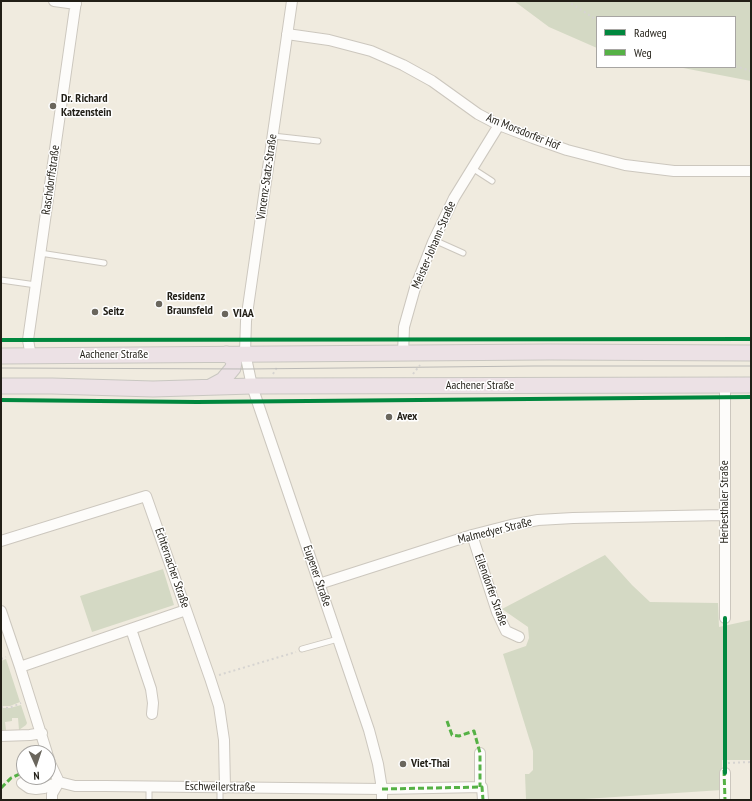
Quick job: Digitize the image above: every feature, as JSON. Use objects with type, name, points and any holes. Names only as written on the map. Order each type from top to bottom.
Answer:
[{"type":"main road","name":"Aachener Straße","points":[[1,356],[542,352],[751,353]]},
{"type":"main road","name":"Aachener Straße","points":[[209,387],[223,380],[233,368],[234,362],[232,358],[226,354]]},
{"type":"main road","name":"Aachener Straße","points":[[1,386],[153,389],[252,386],[751,385]]},
{"type":"street","points":[[54,1],[76,3]]},
{"type":"street","name":"Vincenz-Statz-Straße","points":[[245,354],[246,321],[292,1]]},
{"type":"street","name":"Raschdorffstraße","points":[[35,356],[30,351],[28,340],[76,3]]},
{"type":"street","name":"Am Morsdorfer Hof","points":[[287,34],[329,40],[377,53],[432,81],[478,114],[533,138],[566,150],[626,165],[674,171],[751,171]]},
{"type":"street","name":"Meister-Johann-Straße","points":[[409,354],[404,327],[415,288],[434,240],[454,198],[499,124]]},
{"type":"street","name":"Eupener Straße","points":[[245,354],[252,386],[369,730],[378,764],[382,789],[382,800]]},
{"type":"street","name":"Herbesthaler Straße","points":[[725,386],[725,618]]},
{"type":"street","name":"Echternacher Straße","points":[[1,541],[146,496],[219,706],[224,740],[222,788]]},
{"type":"street","name":"Malmedyer Straße","points":[[319,584],[472,535],[538,520],[573,518],[724,516]]},
{"type":"street","name":"Eilendorfer Straße","points":[[472,535],[497,612],[506,631],[519,637]]},
{"type":"street","points":[[20,666],[186,610]]},
{"type":"street","points":[[1,611],[45,745]]},
{"type":"street","points":[[130,629],[151,689],[153,703],[152,714]]},
{"type":"street","points":[[1,736],[30,735],[42,732]]},
{"type":"street","points":[[480,753],[480,787],[482,787],[483,800]]},
{"type":"street","points":[[724,768],[725,800]]},
{"type":"street","points":[[56,775],[59,782]]},
{"type":"street","points":[[52,800],[52,794],[59,782]]},
{"type":"street","name":"Eschweilerstraße","points":[[59,782],[75,786],[222,788],[382,789],[480,787]]},
{"type":"street","points":[[25,785],[29,788],[36,789],[52,785]]},
{"type":"lane","points":[[273,136],[318,141]]},
{"type":"lane","points":[[472,168],[492,181]]},
{"type":"lane","points":[[434,240],[463,253]]},
{"type":"lane","points":[[40,253],[104,263]]},
{"type":"lane","points":[[1,280],[36,285]]},
{"type":"lane","points":[[302,649],[338,639]]},
{"type":"lane","points":[[149,786],[149,800]]},
{"type":"lane","points":[[220,800],[222,788]]},
{"type":"path","points":[[567,1],[596,19]]},
{"type":"path","points":[[736,66],[751,71]]},
{"type":"path","points":[[273,354],[272,363],[279,364],[272,376],[278,376],[278,386]]},
{"type":"path","points":[[409,354],[412,363],[422,363],[412,375],[420,376],[414,386]]},
{"type":"path","points":[[210,678],[302,649]]},
{"type":"path","points":[[1,659],[7,656]]},
{"type":"path","points":[[1,707],[9,708],[22,703]]},
{"type":"path","points":[[724,768],[751,762]]},
{"type":"green space","points":[[514,1],[751,1],[751,81],[683,68],[736,68],[736,16],[596,16],[596,48],[549,27]]},
{"type":"green space","points":[[605,555],[632,585],[650,602],[718,603],[719,627],[751,620],[751,760],[722,760],[722,790],[569,800],[526,799],[525,774],[529,774],[533,770],[533,751],[503,654],[526,646],[529,638],[528,627],[502,609]]},
{"type":"green space","points":[[163,569],[174,605],[92,632],[80,596]]},
{"type":"green space","points":[[6,659],[20,702],[10,706],[1,706],[1,661]]},
{"type":"green space","points":[[21,705],[27,723],[26,725],[19,730],[18,718],[12,718],[12,721],[5,722],[6,730],[1,730],[1,708],[10,708]]},
{"type":"tram line","points":[[1,368],[248,369],[534,366],[751,366]]},
{"type":"marked path","points":[[447,721],[452,735],[459,736],[474,731],[480,753],[480,787]]},
{"type":"marked path","points":[[724,770],[725,800]]},
{"type":"marked path","points":[[1,788],[11,778],[16,776]]},
{"type":"marked path","points":[[382,789],[482,787],[483,800]]},
{"type":"cycle path","points":[[1,340],[751,339]]},
{"type":"cycle path","points":[[1,400],[197,402],[751,397]]},
{"type":"cycle path","points":[[725,618],[725,773]]},
{"type":"place","name":"Dr. Richard Katzenstein","points":[[53,106]]},
{"type":"place","name":"Residenz Braunsfeld","points":[[159,304]]},
{"type":"place","name":"Seitz","points":[[95,312]]},
{"type":"place","name":"VIAA","points":[[225,314]]},
{"type":"place","name":"Avex","points":[[389,417]]},
{"type":"place","name":"Viet-Thai","points":[[403,764]]}]
